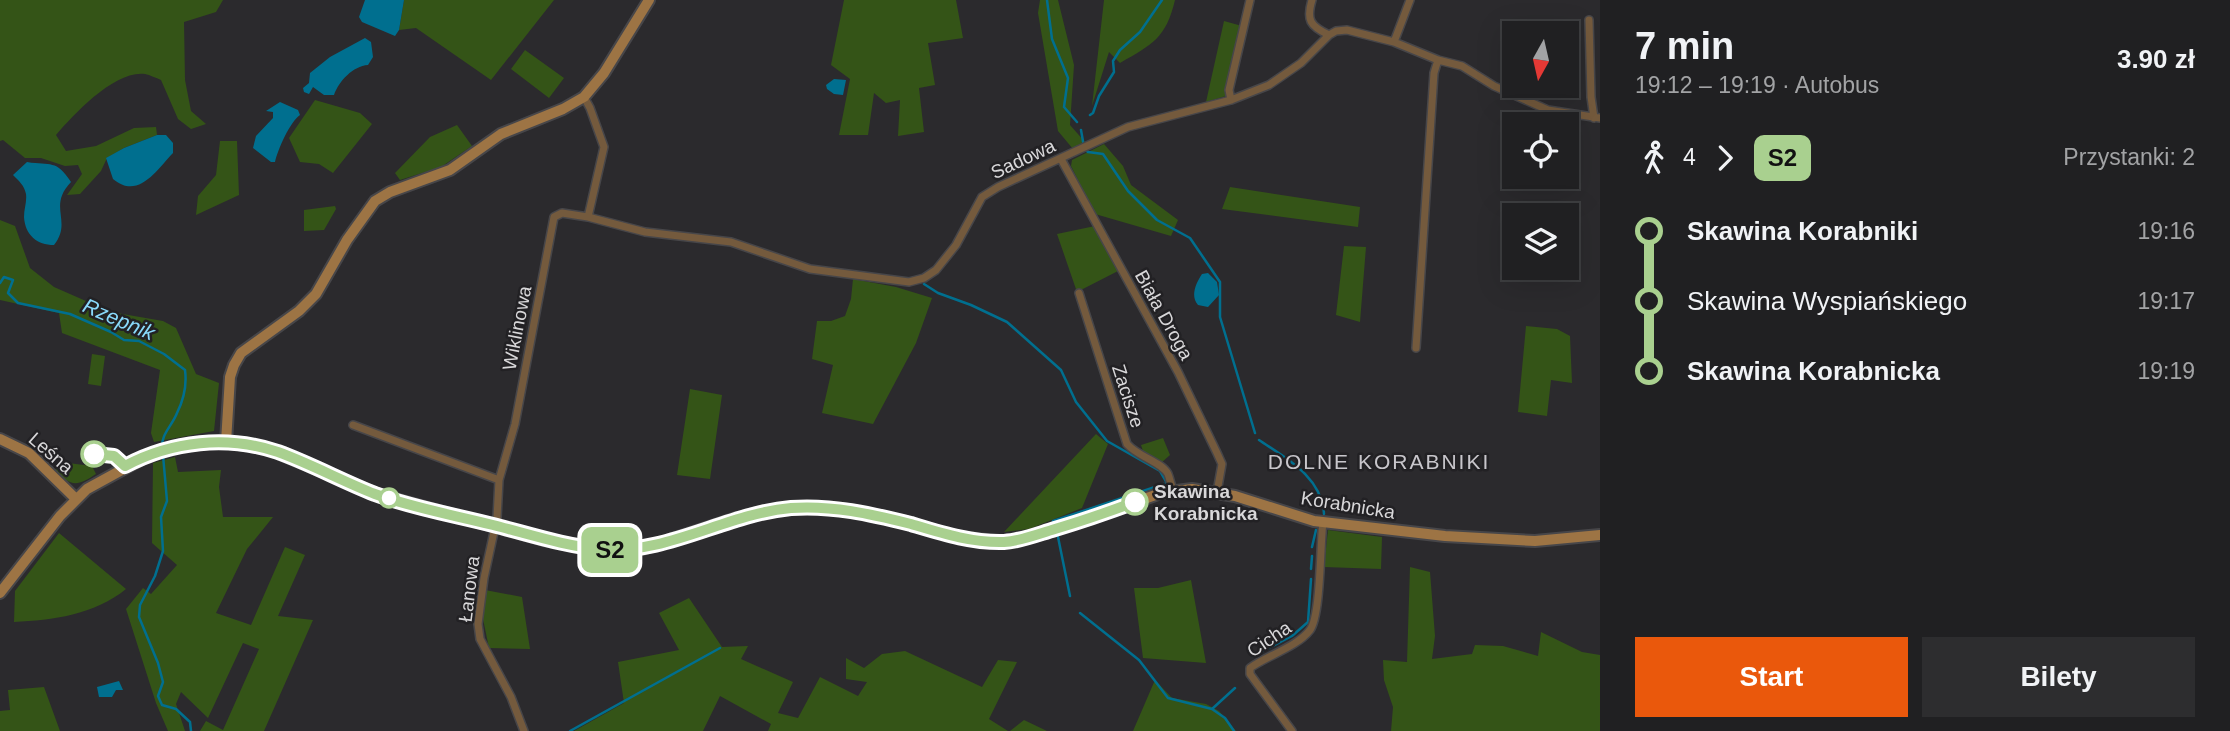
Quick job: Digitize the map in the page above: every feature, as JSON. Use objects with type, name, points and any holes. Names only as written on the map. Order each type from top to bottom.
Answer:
[{"type":"street","points":[[226,442],[230,377],[241,353],[299,311],[316,294],[347,240],[375,201],[390,192],[450,170],[501,134],[563,109],[583,97],[604,73],[649,0]]},
{"type":"street","points":[[1231,100],[1229,90],[1250,0]]},
{"type":"street","points":[[1312,0],[1308,15],[1311,23],[1317,30],[1329,35],[1347,30],[1394,42],[1438,60],[1462,66],[1494,86],[1548,110],[1597,118],[1591,97],[1589,20]]},
{"type":"street","points":[[1394,42],[1410,0]]},
{"type":"street","name":"Sadowa","points":[[588,217],[645,232],[731,242],[810,269],[909,282],[925,278],[936,270],[956,245],[982,198],[998,187],[1128,127],[1231,100],[1268,85],[1301,63],[1329,35]]},
{"type":"street","points":[[1416,348],[1434,73],[1438,60]]},
{"type":"street","points":[[583,97],[590,108],[604,147],[588,217]]},
{"type":"street","name":"Biała Droga","points":[[1061,159],[1178,372],[1217,453],[1222,464],[1217,492]]},
{"type":"street","name":"Wiklinowa","points":[[495,526],[499,480],[515,424],[554,218],[562,213],[588,217]]},
{"type":"street","name":"Zacisze","points":[[1079,293],[1127,444],[1140,456],[1163,467],[1173,490]]},
{"type":"street","points":[[353,425],[499,480]]},
{"type":"street","name":"Leśna","points":[[0,439],[29,453],[76,499]]},
{"type":"street","name":"Korabnicka","points":[[0,593],[76,499],[100,480],[149,455],[174,447],[226,442],[275,451],[377,494],[554,542],[601,550],[628,551],[654,546],[765,511],[821,508],[864,513],[958,537],[1005,542],[1091,518],[1173,490],[1192,489],[1217,492],[1323,522],[1445,536],[1535,541],[1600,535]]},
{"type":"street","name":"Cicha","points":[[1292,731],[1250,674],[1250,667],[1297,641],[1311,629],[1316,613],[1323,522]]},
{"type":"street","name":"Łanowa","points":[[495,526],[478,624],[481,639],[511,697],[524,731]]},
{"type":"green space","points":[[0,0],[223,0],[216,12],[184,22],[185,80],[191,111],[206,124],[191,129],[178,119],[161,80],[145,74],[121,79],[96,95],[56,135],[66,151],[96,146],[134,128],[156,127],[157,135],[107,158],[101,171],[80,194],[67,195],[82,174],[78,165],[65,166],[41,158],[25,158],[3,140],[0,141]]},
{"type":"green space","points":[[404,0],[554,0],[491,80],[416,28],[399,30]]},
{"type":"green space","points":[[844,0],[956,0],[963,38],[928,43],[935,85],[919,88],[924,132],[898,136],[900,100],[886,103],[874,93],[868,135],[839,135],[850,79],[831,65]]},
{"type":"green space","points":[[1040,0],[1058,0],[1074,65],[1070,125],[1085,142],[1073,149],[1058,131],[1038,13]]},
{"type":"green space","points":[[1104,0],[1175,0],[1162,32],[1150,45],[1120,63],[1109,52],[1092,106]]},
{"type":"green space","points":[[1224,21],[1242,26],[1226,96],[1206,102]]},
{"type":"green space","points":[[525,50],[564,78],[549,98],[511,69]]},
{"type":"green space","points":[[315,100],[360,113],[372,124],[333,173],[319,164],[300,162],[289,138]]},
{"type":"green space","points":[[457,125],[472,146],[441,167],[400,180],[395,173],[430,137]]},
{"type":"green space","points":[[220,141],[237,141],[239,195],[196,215],[198,196],[216,175]]},
{"type":"green space","points":[[1104,144],[1123,166],[1131,185],[1178,220],[1171,236],[1095,214],[1071,166],[1072,160]]},
{"type":"green space","points":[[1230,187],[1360,207],[1358,227],[1222,209]]},
{"type":"green space","points":[[335,206],[336,209],[324,230],[304,231],[304,210]]},
{"type":"green space","points":[[0,220],[15,226],[30,268],[54,287],[111,312],[163,321],[176,328],[196,374],[219,383],[214,431],[154,442],[151,433],[160,370],[62,333],[59,313],[0,300]]},
{"type":"green space","points":[[1095,226],[1118,271],[1077,292],[1057,234]]},
{"type":"green space","points":[[1344,246],[1366,247],[1360,322],[1336,315]]},
{"type":"green space","points":[[853,279],[896,287],[932,298],[916,343],[873,424],[822,413],[833,365],[812,359],[817,321],[831,321],[845,316],[851,299]]},
{"type":"green space","points":[[1526,326],[1557,329],[1570,336],[1572,383],[1551,380],[1547,416],[1518,412]]},
{"type":"green space","points":[[92,354],[105,356],[101,386],[88,384]]},
{"type":"green space","points":[[690,389],[722,395],[710,479],[677,475]]},
{"type":"green space","points":[[1096,434],[1108,444],[1082,508],[1029,529],[1004,532]]},
{"type":"green space","points":[[1163,438],[1170,455],[1161,463],[1144,454],[1141,445]]},
{"type":"green space","points":[[175,457],[178,472],[221,470],[219,487],[223,517],[273,517],[247,549],[216,613],[251,625],[285,547],[305,555],[278,616],[313,620],[264,731],[200,731],[206,721],[223,730],[259,649],[243,643],[208,718],[181,692],[176,704],[185,731],[168,731],[156,703],[126,609],[143,588],[151,594],[177,565],[152,543],[153,463]]},
{"type":"green space","points":[[60,462],[92,466],[96,474],[79,483],[70,482],[55,469],[55,464]]},
{"type":"green space","points":[[1328,530],[1382,537],[1381,569],[1324,567]]},
{"type":"green space","points":[[59,533],[126,589],[114,598],[87,610],[58,618],[14,622],[15,591]]},
{"type":"green space","points":[[1410,567],[1430,572],[1435,636],[1432,659],[1472,654],[1475,645],[1503,646],[1538,656],[1541,632],[1582,652],[1600,655],[1600,731],[1391,731],[1393,707],[1384,680],[1383,660],[1407,662]]},
{"type":"green space","points":[[1191,580],[1206,663],[1143,658],[1134,588],[1158,588]]},
{"type":"green space","points":[[485,590],[522,597],[530,649],[489,648],[483,619]]},
{"type":"green space","points":[[689,598],[722,647],[748,646],[741,659],[793,682],[778,713],[798,718],[820,677],[858,696],[867,682],[846,679],[846,658],[864,668],[882,654],[905,651],[982,687],[998,660],[1017,662],[989,719],[1008,731],[768,731],[771,724],[720,696],[703,731],[574,731],[624,703],[618,662],[679,650],[659,613]]},
{"type":"green space","points":[[1155,680],[1172,698],[1206,704],[1219,711],[1236,731],[1133,731]]},
{"type":"green space","points":[[44,687],[60,731],[0,731],[0,711],[10,710],[8,690]]},
{"type":"green space","points":[[1024,720],[1047,731],[1010,731]]},
{"type":"water","points":[[365,0],[404,0],[399,30],[395,36],[362,22],[359,17]]},
{"type":"water","points":[[365,38],[371,42],[373,57],[368,65],[347,75],[334,95],[324,95],[313,87],[309,94],[304,92],[303,88],[309,83],[310,73],[330,57]]},
{"type":"water","points":[[834,79],[846,80],[843,95],[834,94],[827,89],[826,85]]},
{"type":"water","points":[[280,102],[298,110],[300,115],[285,136],[275,162],[271,162],[253,148],[256,136],[273,118],[273,112],[266,111]]},
{"type":"water","points":[[157,135],[166,135],[173,143],[173,153],[153,175],[138,185],[131,186],[122,185],[113,179],[106,158]]},
{"type":"water","points":[[27,162],[57,167],[71,182],[61,199],[61,229],[54,245],[33,238],[25,223],[26,194],[13,175]]},
{"type":"water","points":[[1208,273],[1217,282],[1219,295],[1208,307],[1198,305],[1194,294],[1202,274]]},
{"type":"water","points":[[119,681],[123,690],[116,690],[112,697],[99,697],[97,687]]},
{"type":"waterway","points":[[1047,0],[1052,39],[1068,78],[1064,107],[1077,122]]},
{"type":"waterway","points":[[1090,115],[1114,72],[1113,61],[1120,50],[1140,32],[1162,0]]},
{"type":"waterway","points":[[1081,130],[1084,147]]},
{"type":"waterway","points":[[1085,149],[1103,154],[1128,191],[1157,220],[1190,238],[1220,282],[1220,317],[1255,433]]},
{"type":"waterway","name":"Rzepnik","points":[[0,283],[4,277],[13,280],[8,293],[18,303],[70,314],[124,340],[139,341],[164,354],[185,370],[183,397],[163,438],[162,448]]},
{"type":"waterway","points":[[924,284],[938,293],[1007,322],[1061,370],[1076,402],[1107,441],[1160,471],[1167,483],[1053,523]]},
{"type":"waterway","points":[[1259,440],[1310,479],[1322,501],[1324,514]]},
{"type":"waterway","name":"Rzepnik","points":[[163,455],[167,501],[161,517],[163,551],[155,576],[140,605],[139,617],[163,682],[158,696],[162,705],[176,709],[190,722],[191,731]]},
{"type":"waterway","points":[[1312,547],[1316,530]]},
{"type":"waterway","points":[[1058,537],[1070,596]]},
{"type":"waterway","points":[[1311,569],[1312,556]]},
{"type":"waterway","points":[[1253,656],[1292,636],[1308,622],[1311,579]]},
{"type":"waterway","points":[[1080,613],[1139,660],[1168,698],[1212,709],[1225,718],[1234,731]]},
{"type":"waterway","points":[[570,731],[720,648]]},
{"type":"waterway","points":[[1212,709],[1235,688]]},
{"type":"bus line","name":"S2","points":[[94,454],[114,456],[125,466],[174,447],[197,443],[226,442],[253,446],[282,453],[377,494],[544,540],[601,550],[642,550],[737,518],[793,508],[844,509],[958,537],[1005,542],[1039,534],[1135,502]]},
{"type":"place","name":"Skawina Korabnicka","points":[[1135,502]]},
{"type":"district","name":"DOLNE KORABNIKI","points":[[1379,461]]}]
